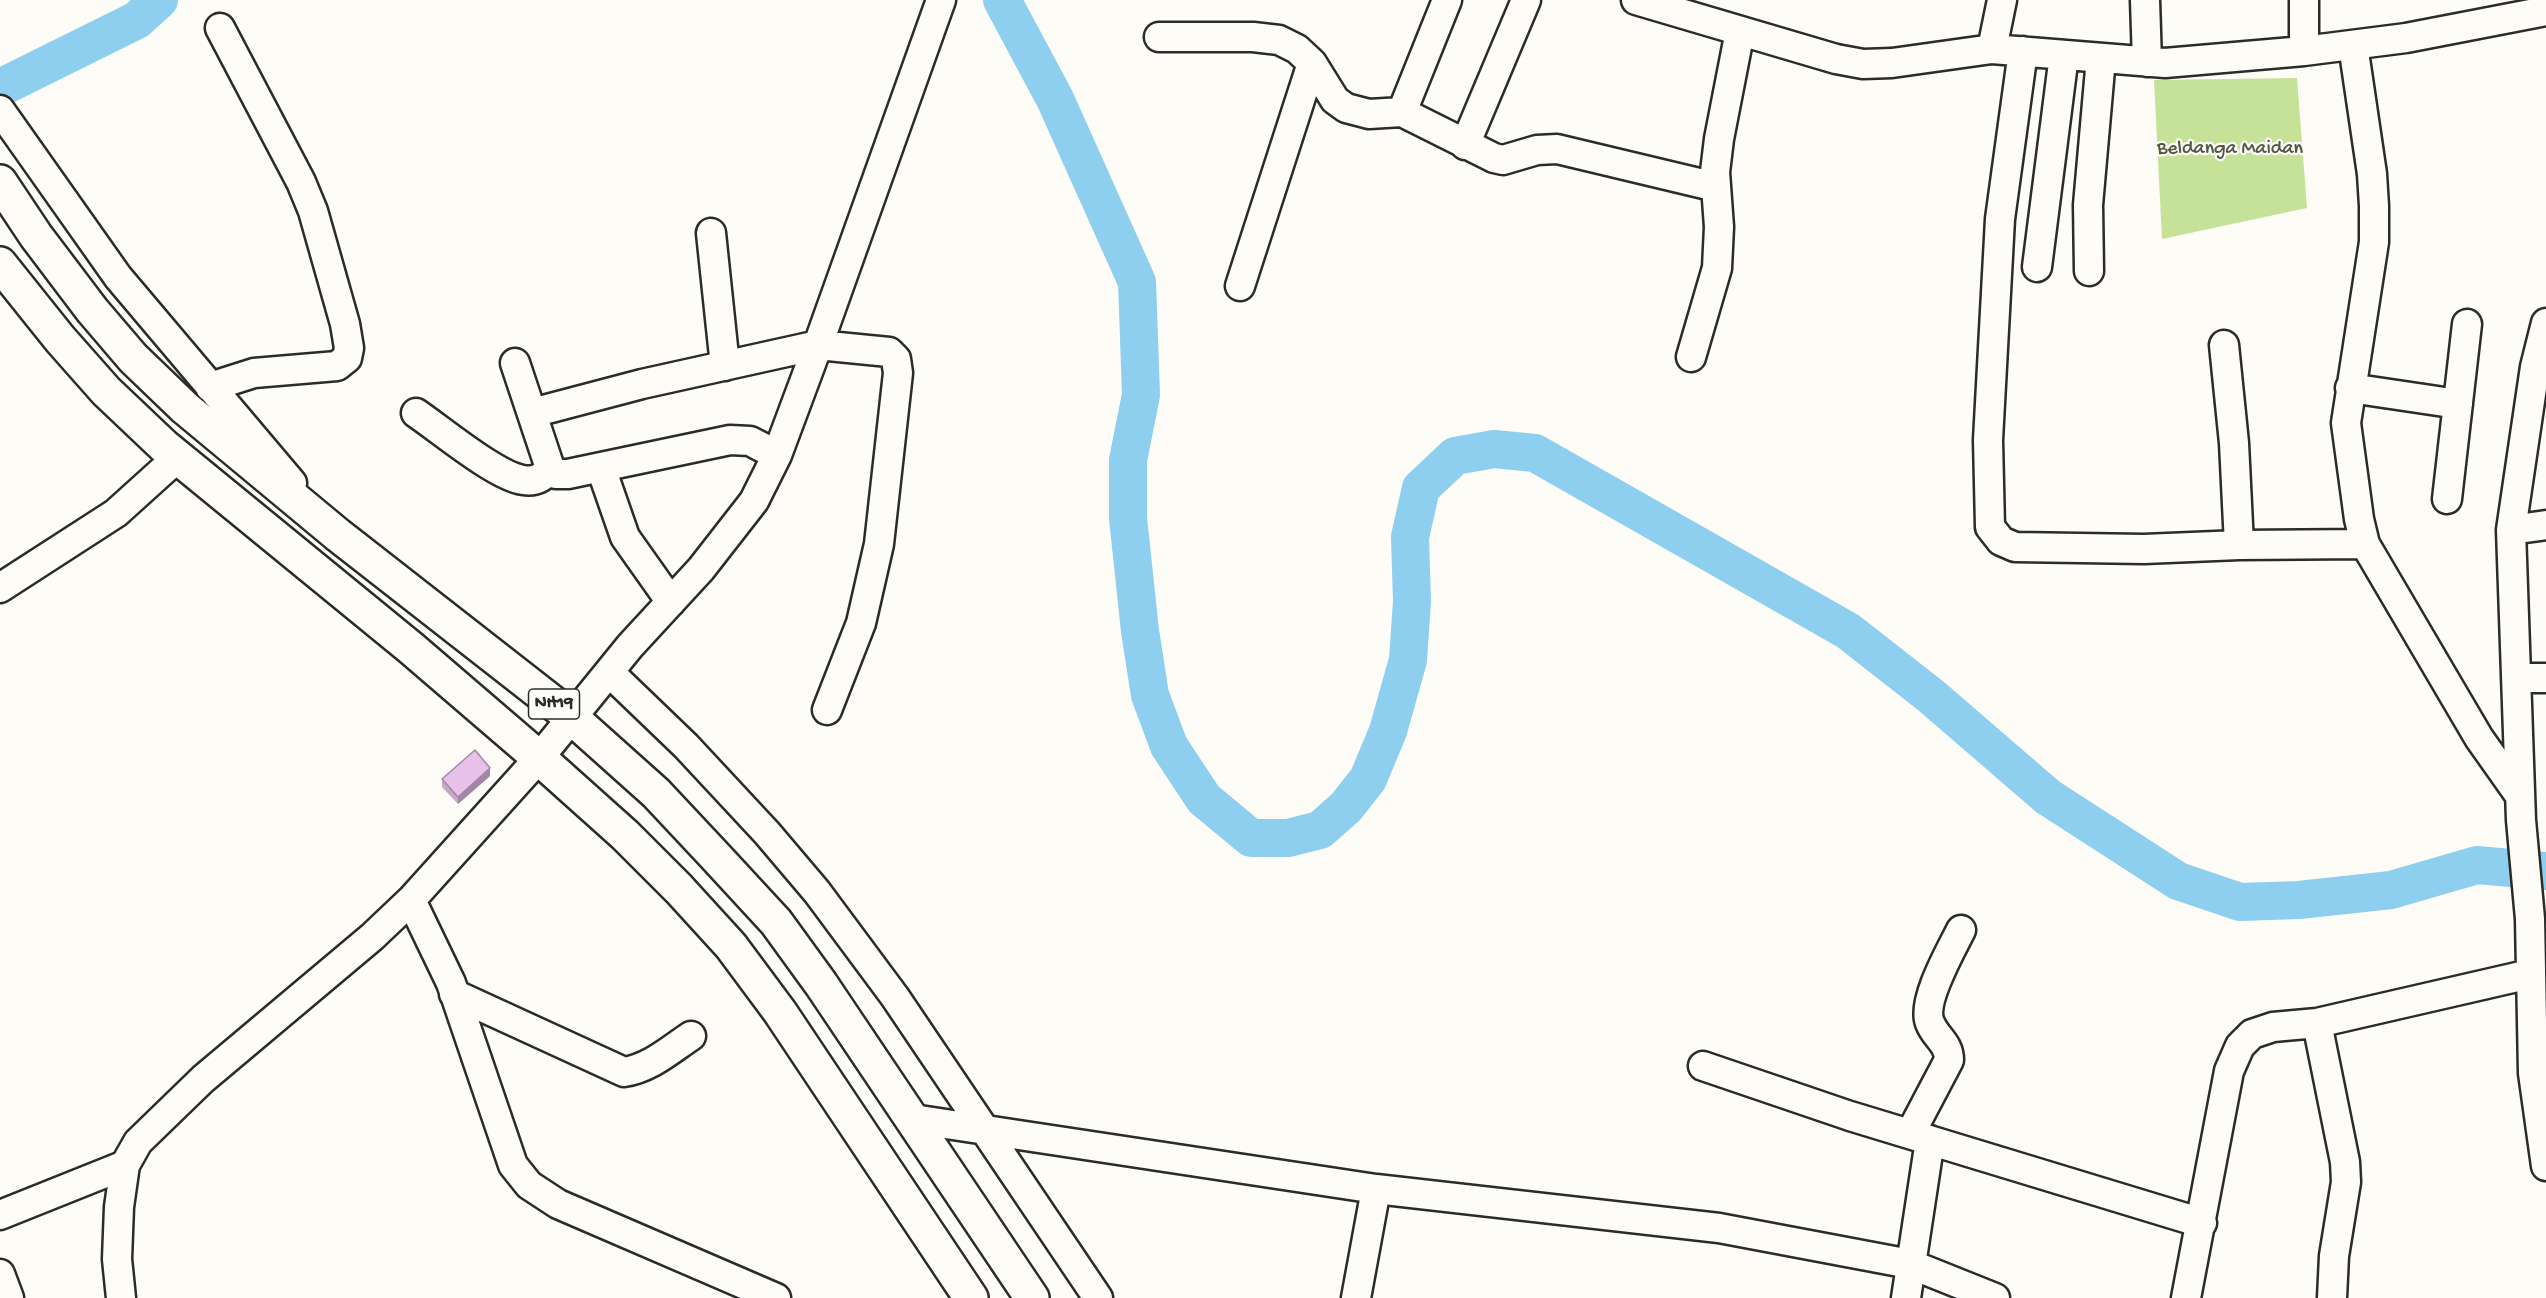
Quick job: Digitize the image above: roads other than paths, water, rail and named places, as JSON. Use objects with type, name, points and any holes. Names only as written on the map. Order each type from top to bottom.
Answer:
[{"type":"highway","name":"NH19","points":[[0,182],[36,236],[85,301],[133,358],[194,415],[338,535],[571,717],[656,793],[776,922],[913,1119],[1032,1298]]},
{"type":"highway","name":"NH19","points":[[0,264],[60,339],[106,391],[178,457],[411,648],[539,758],[633,843],[679,889],[731,946],[786,1022],[971,1298]]},
{"type":"street","points":[[1402,112],[1448,0]]},
{"type":"street","points":[[1465,145],[1526,0]]},
{"type":"street","points":[[1636,0],[1836,59],[1863,64],[1892,63],[1992,48],[2165,63],[2304,51],[2406,38],[2546,11]]},
{"type":"street","points":[[1992,48],[2002,0]]},
{"type":"street","points":[[2145,0],[2147,62]]},
{"type":"street","points":[[2304,0],[2304,51]]},
{"type":"street","points":[[121,1298],[117,1259],[118,1217],[125,1165],[138,1142],[203,1079],[372,937],[411,900],[539,758],[609,672],[701,569],[754,501],[777,455],[940,4]]},
{"type":"street","points":[[210,387],[254,373],[337,366],[348,358],[349,348],[345,324],[309,202],[220,28]]},
{"type":"street","points":[[1691,357],[1717,268],[1719,227],[1715,171],[1740,31]]},
{"type":"street","points":[[1159,37],[1252,37],[1280,40],[1297,49],[1312,63],[1335,100],[1346,108],[1369,114],[1402,112],[1494,158],[1503,160],[1537,150],[1572,152],[1716,187]]},
{"type":"street","points":[[2353,45],[2372,174],[2374,206],[2374,242],[2346,423],[2359,519],[2365,544],[2521,808]]},
{"type":"street","points":[[2023,51],[2000,219],[1988,440],[1990,527],[2001,541],[2015,547],[2144,549],[2240,544],[2365,544]]},
{"type":"street","points":[[2037,267],[2064,55]]},
{"type":"street","points":[[2090,271],[2088,205],[2101,58]]},
{"type":"street","points":[[1240,286],[1312,63]]},
{"type":"street","points":[[0,110],[118,277],[338,535]]},
{"type":"street","points":[[711,233],[725,366]]},
{"type":"street","points":[[2546,323],[2541,367],[2511,530],[2521,808],[2530,919],[2534,1073],[2546,1166]]},
{"type":"street","points":[[2447,499],[2467,324]]},
{"type":"street","points":[[532,413],[818,345],[889,352],[896,359],[898,373],[879,544],[861,623],[827,710]]},
{"type":"street","points":[[2224,345],[2234,443],[2240,544]]},
{"type":"street","points":[[515,363],[550,468],[556,474],[601,468],[730,440],[750,441],[777,455]]},
{"type":"street","points":[[2350,388],[2458,404]]},
{"type":"street","points":[[416,413],[508,476],[533,480],[544,477],[550,468]]},
{"type":"street","points":[[0,588],[116,513],[178,457]]},
{"type":"street","points":[[601,468],[625,537],[671,602]]},
{"type":"street","points":[[2511,530],[2546,525]]},
{"type":"street","points":[[609,672],[686,746],[767,833],[817,892],[895,997],[1098,1298]]},
{"type":"street","points":[[2516,678],[2546,678]]},
{"type":"street","points":[[411,900],[454,994],[513,1165],[529,1185],[558,1204],[776,1298]]},
{"type":"street","points":[[1906,1298],[1920,1137],[1949,1060],[1949,1049],[1930,1023],[1928,1009],[1934,989],[1961,930]]},
{"type":"street","points":[[2186,1298],[2229,1071],[2240,1046],[2252,1034],[2273,1027],[2318,1023],[2530,974]]},
{"type":"street","points":[[454,994],[624,1072],[651,1063],[691,1036]]},
{"type":"street","points":[[2318,1023],[2346,1162],[2346,1182],[2334,1256],[2332,1298]]},
{"type":"street","points":[[1703,1066],[1850,1116],[2202,1223]]},
{"type":"street","points":[[913,1119],[1376,1189],[1719,1228],[1910,1264],[1995,1298]]},
{"type":"street","points":[[0,1215],[125,1165]]},
{"type":"street","points":[[1356,1298],[1376,1189]]},
{"type":"street","points":[[0,1274],[9,1298]]},
{"type":"waterway","points":[[0,88],[137,20],[159,0]]},
{"type":"waterway","points":[[1002,0],[1055,99],[1137,282],[1141,395],[1128,460],[1128,518],[1140,631],[1150,695],[1169,746],[1204,799],[1251,838],[1288,838],[1320,830],[1346,807],[1368,779],[1388,731],[1408,660],[1412,601],[1410,537],[1421,488],[1455,456],[1494,449],[1535,453],[1848,631],[1931,696],[2048,797],[2178,881],[2240,902],[2299,900],[2391,890],[2477,865],[2546,871]]},
{"type":"park label","name":"Beldanga Maidan","points":[[2230,150]]}]
